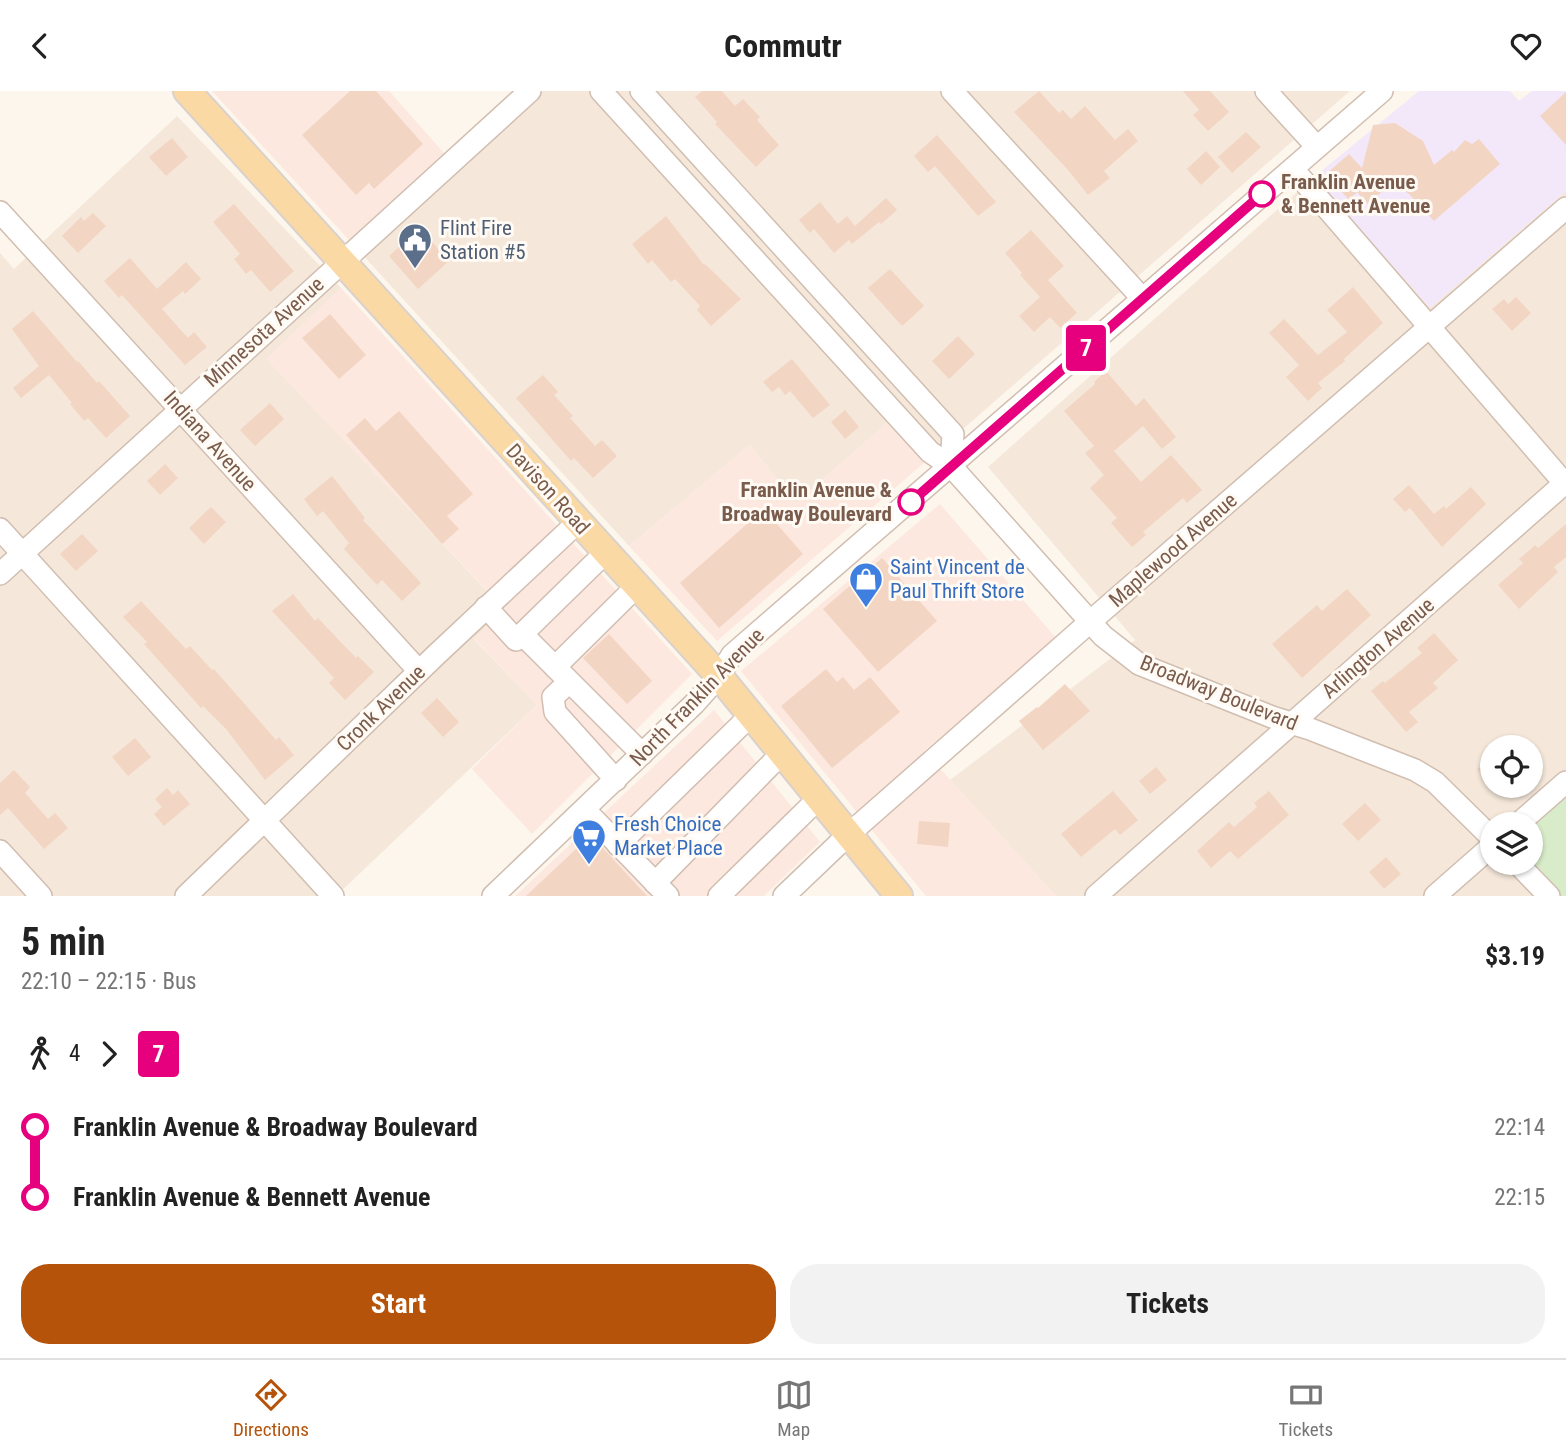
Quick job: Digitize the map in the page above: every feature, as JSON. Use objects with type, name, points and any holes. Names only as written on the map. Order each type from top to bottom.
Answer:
[{"type":"main road","name":"Davison Road","points":[[187,91],[719,676],[899,896]]},
{"type":"street","name":"Minnesota Avenue","points":[[0,573],[530,91]]},
{"type":"street","name":"Broadway Boulevard","points":[[601,91],[930,452],[951,466],[1103,636],[1139,664],[1415,770],[1435,782],[1480,826]]},
{"type":"street","points":[[641,91],[953,434],[951,466]]},
{"type":"street","points":[[953,91],[1142,298]]},
{"type":"street","points":[[1266,91],[1317,147]]},
{"type":"street","name":"North Franklin Avenue","points":[[493,896],[694,704],[719,676],[732,655],[1382,91]]},
{"type":"street","points":[[1293,169],[1566,483]]},
{"type":"street","name":"Maplewood Avenue","points":[[785,896],[849,834],[1566,208]]},
{"type":"street","name":"Indiana Avenue","points":[[0,212],[419,671]]},
{"type":"street","name":"Arlington Avenue","points":[[1096,896],[1566,483]]},
{"type":"street","name":"Cronk Avenue","points":[[186,896],[578,522]]},
{"type":"street","points":[[0,529],[333,896]]},
{"type":"street","points":[[486,607],[516,640],[606,552]]},
{"type":"street","points":[[616,779],[555,712],[553,698],[562,674],[636,586]]},
{"type":"street","points":[[522,634],[642,754]]},
{"type":"street","points":[[618,845],[750,716]]},
{"type":"street","points":[[585,810],[661,890],[781,754]]},
{"type":"street","points":[[1531,812],[1566,782]]},
{"type":"street","points":[[719,896],[819,798]]},
{"type":"street","points":[[0,851],[41,896]]},
{"type":"street","points":[[1435,896],[1480,856]]},
{"type":"street","points":[[1529,875],[1549,896]]},
{"type":"shaded area","points":[[212,91],[389,91],[444,153],[349,240]]},
{"type":"shaded area","points":[[512,91],[1350,91],[924,463],[887,423],[796,503],[750,445],[629,546],[349,240]]},
{"type":"shaded area","points":[[1419,91],[1510,91],[1519,101],[1532,91],[1566,91],[1566,191],[1430,308],[1314,177]]},
{"type":"shaded area","points":[[177,116],[341,288],[267,359],[506,611],[474,639],[537,705],[336,896],[0,896],[0,253],[14,269]]},
{"type":"shaded area","points":[[1314,177],[1430,308],[1566,191],[1566,896],[1056,896],[950,780],[1135,640],[988,467]]},
{"type":"shaded area","points":[[341,288],[692,674],[532,834],[472,769],[537,705],[474,638],[506,610],[266,359]]},
{"type":"shaded area","points":[[887,423],[924,463],[717,641],[629,546],[750,445],[796,503]]},
{"type":"shaded area","points":[[940,504],[1057,639],[924,751],[1056,896],[926,896],[741,671]]},
{"type":"shaded area","points":[[714,710],[820,842],[764,896],[515,896]]},
{"type":"green space","points":[[1566,797],[1566,896],[1556,896],[1540,875],[1543,875],[1543,817]]},
{"type":"building","points":[[350,91],[376,91],[423,144],[374,189],[369,183],[356,195],[302,135]]},
{"type":"building","points":[[702,91],[722,91],[735,106],[743,99],[760,117],[757,120],[779,145],[756,167],[715,124],[717,122],[695,97]]},
{"type":"building","points":[[1039,91],[1059,113],[1063,110],[1071,119],[1085,106],[1115,140],[1128,129],[1138,141],[1104,171],[1110,178],[1088,195],[1014,112]]},
{"type":"building","points":[[1183,91],[1210,91],[1229,112],[1208,131],[1193,115],[1199,110]]},
{"type":"building","points":[[1566,92],[1566,145],[1540,116]]},
{"type":"building","points":[[1395,123],[1423,141],[1434,165],[1452,150],[1454,152],[1465,140],[1472,144],[1479,139],[1500,164],[1434,221],[1409,194],[1392,183],[1368,204],[1357,192],[1349,200],[1326,174],[1349,154],[1362,168],[1373,125]]},
{"type":"building","points":[[1246,132],[1261,147],[1232,173],[1218,157]]},
{"type":"building","points":[[937,135],[996,202],[978,216],[935,166],[928,172],[914,156]]},
{"type":"building","points":[[172,138],[188,157],[166,176],[149,157]]},
{"type":"building","points":[[1206,151],[1220,167],[1201,185],[1187,169]]},
{"type":"building","points":[[886,198],[897,210],[852,244],[849,240],[834,253],[814,229],[810,233],[799,220],[820,202],[838,224],[847,216],[855,226]]},
{"type":"building","points":[[234,204],[294,271],[270,292],[251,270],[246,274],[234,259],[240,254],[213,222]]},
{"type":"building","points":[[93,213],[106,226],[78,253],[62,236],[81,217],[84,221]]},
{"type":"building","points":[[666,216],[704,265],[741,299],[711,326],[697,310],[700,306],[675,279],[671,282],[652,260],[648,264],[632,244]]},
{"type":"building","points":[[420,228],[449,261],[418,289],[389,256]]},
{"type":"building","points":[[1031,230],[1064,266],[1048,280],[1077,313],[1060,328],[1050,317],[1034,332],[1019,316],[1040,297],[1005,253]]},
{"type":"building","points":[[130,258],[157,289],[186,262],[201,279],[185,294],[183,291],[162,309],[188,338],[194,332],[207,347],[185,365],[122,295],[119,298],[104,281]]},
{"type":"building","points":[[890,269],[924,306],[902,326],[868,288]]},
{"type":"building","points":[[1353,287],[1383,323],[1344,359],[1345,361],[1318,383],[1322,388],[1308,401],[1286,377],[1299,365],[1269,333],[1284,319],[1318,355],[1347,332],[1327,310]]},
{"type":"building","points":[[1516,297],[1531,313],[1512,331],[1492,309],[1504,299],[1508,304]]},
{"type":"building","points":[[33,311],[77,362],[97,383],[99,381],[130,416],[106,438],[88,418],[84,421],[49,375],[21,398],[13,388],[39,366],[12,329]]},
{"type":"building","points":[[330,314],[366,355],[339,379],[302,338]]},
{"type":"building","points":[[958,336],[975,354],[949,379],[932,361]]},
{"type":"building","points":[[792,359],[830,405],[813,418],[790,391],[785,395],[779,387],[772,392],[763,382]]},
{"type":"building","points":[[1106,371],[1136,406],[1144,398],[1176,437],[1162,449],[1143,426],[1114,451],[1141,482],[1171,455],[1202,490],[1187,503],[1183,498],[1143,532],[1146,535],[1132,547],[1111,523],[1117,518],[1090,488],[1104,475],[1085,453],[1094,446],[1064,411]]},
{"type":"building","points":[[543,375],[558,392],[554,395],[573,416],[570,418],[595,446],[602,440],[617,456],[593,478],[574,458],[571,461],[516,398]]},
{"type":"building","points":[[270,403],[284,419],[255,446],[240,430]]},
{"type":"building","points":[[845,410],[859,427],[845,439],[831,422]]},
{"type":"building","points":[[399,411],[473,494],[447,516],[459,529],[442,544],[346,435],[365,418],[376,431]]},
{"type":"building","points":[[165,464],[178,478],[160,495],[147,481]]},
{"type":"building","points":[[332,476],[365,518],[363,520],[421,583],[402,601],[382,580],[377,585],[344,549],[349,543],[323,511],[317,516],[304,499]]},
{"type":"building","points":[[1409,485],[1434,514],[1444,506],[1446,509],[1471,487],[1486,504],[1442,547],[1410,508],[1405,512],[1393,499]]},
{"type":"building","points":[[211,507],[226,522],[204,544],[189,528]]},
{"type":"building","points":[[764,509],[803,554],[719,628],[680,583]]},
{"type":"building","points":[[1566,524],[1566,557],[1554,567],[1558,572],[1519,609],[1498,585],[1523,563],[1519,559],[1535,545],[1538,548]]},
{"type":"building","points":[[82,534],[98,551],[76,571],[60,554]]},
{"type":"building","points":[[882,558],[937,621],[878,672],[823,609]]},
{"type":"building","points":[[1347,589],[1371,615],[1302,678],[1272,644],[1317,605],[1322,611]]},
{"type":"building","points":[[293,594],[315,621],[318,618],[356,658],[358,656],[374,672],[345,700],[329,683],[334,678],[272,611]]},
{"type":"building","points":[[141,601],[186,649],[190,646],[212,670],[214,669],[276,740],[279,737],[294,755],[265,780],[226,729],[203,706],[201,708],[123,617]]},
{"type":"building","points":[[1434,633],[1458,660],[1433,683],[1438,688],[1409,712],[1418,722],[1406,732],[1371,691],[1422,653],[1417,648]]},
{"type":"building","points":[[609,634],[652,681],[627,704],[583,658]]},
{"type":"building","points":[[826,669],[837,682],[843,677],[854,690],[870,677],[900,712],[832,768],[781,706]]},
{"type":"building","points":[[1065,684],[1090,711],[1043,750],[1019,721]]},
{"type":"building","points":[[437,698],[459,722],[443,737],[421,713]]},
{"type":"building","points":[[135,738],[151,757],[128,776],[112,757]]},
{"type":"building","points":[[1156,767],[1167,780],[1150,794],[1139,781]]},
{"type":"building","points":[[14,770],[30,787],[25,793],[48,819],[55,813],[68,828],[44,849],[8,808],[0,815],[0,783]]},
{"type":"building","points":[[167,788],[173,795],[178,790],[190,804],[164,826],[154,814],[162,807],[155,799]]},
{"type":"building","points":[[1113,791],[1138,820],[1120,835],[1115,829],[1081,857],[1061,834]]},
{"type":"building","points":[[1269,791],[1289,815],[1238,859],[1230,851],[1211,868],[1197,851],[1229,822],[1234,827],[1257,807],[1254,803]]},
{"type":"building","points":[[1365,803],[1381,820],[1358,841],[1342,824]]},
{"type":"building","points":[[919,821],[950,823],[948,847],[917,844]]},
{"type":"building","name":"Fresh Choice Market Place","points":[[591,835],[647,896],[526,896]]},
{"type":"building","points":[[1386,857],[1401,874],[1384,889],[1369,872]]},
{"type":"bus line","name":"7","points":[[911,502],[1262,194]]},
{"type":"place","name":"Franklin Avenue & Bennett Avenue","points":[[1262,194]]},
{"type":"place","name":"Flint Fire Station #5","points":[[415,270]]},
{"type":"place","name":"Franklin Avenue & Broadway Boulevard","points":[[911,502]]},
{"type":"place","name":"Saint Vincent de Paul Thrift Store","points":[[866,609]]},
{"type":"place","name":"Fresh Choice Market Place","points":[[589,866]]}]
